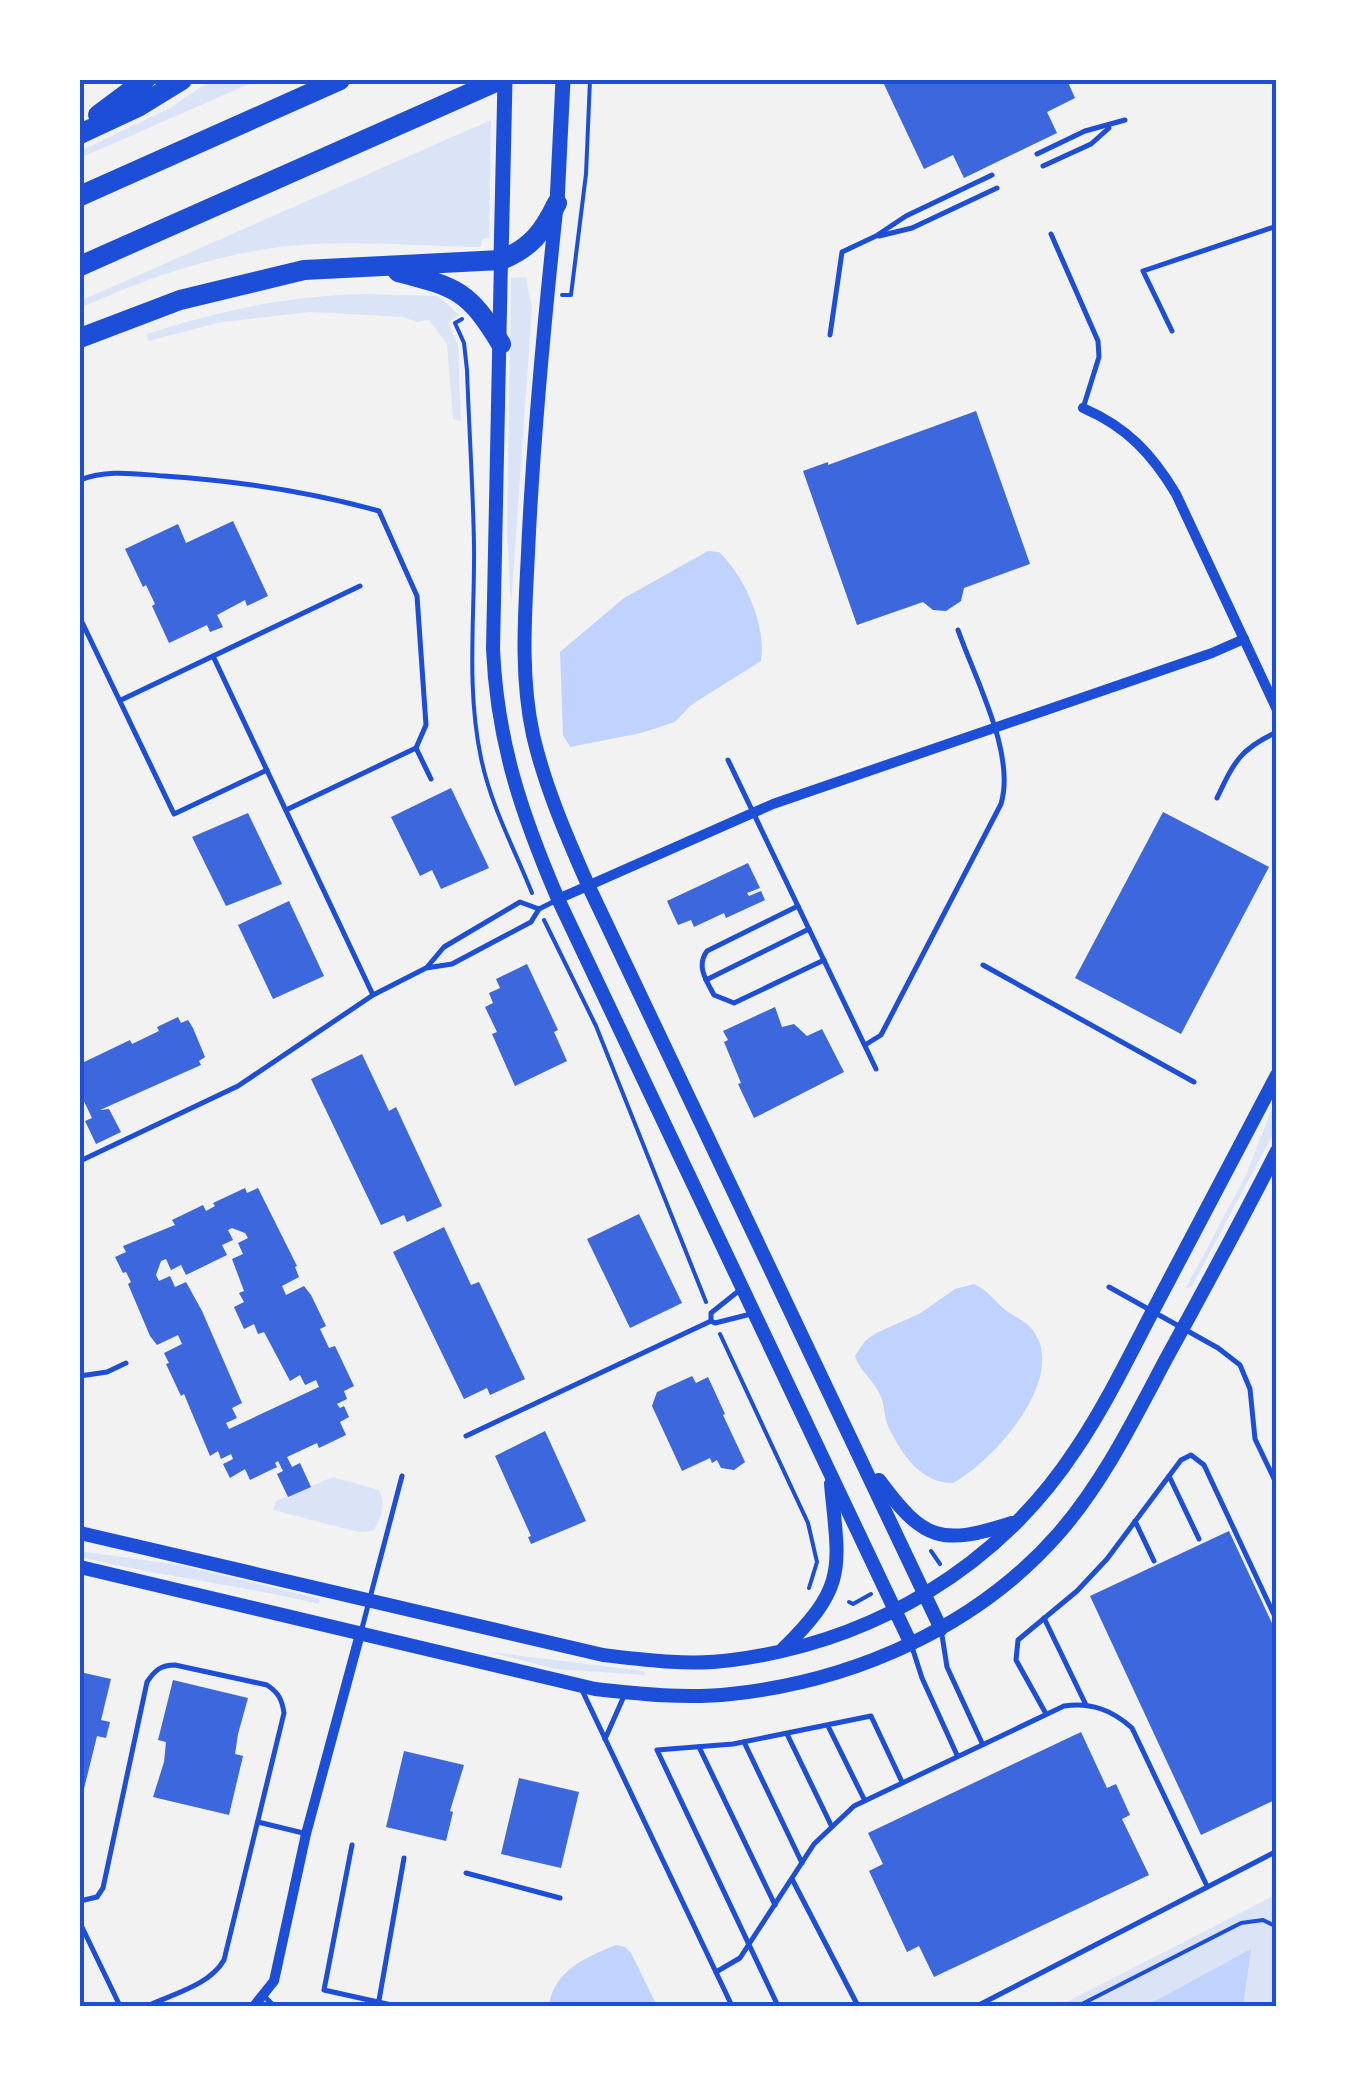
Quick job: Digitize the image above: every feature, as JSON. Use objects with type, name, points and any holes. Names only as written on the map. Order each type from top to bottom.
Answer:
[{"type":"highway","points":[[80,131],[145,80]]},
{"type":"highway","points":[[80,131],[138,107],[182,80]]},
{"type":"highway","points":[[80,196],[340,80]]},
{"type":"highway","points":[[80,266],[502,80]]},
{"type":"highway","points":[[80,338],[180,300],[304,270],[501,260],[537,239],[557,204]]},
{"type":"highway","points":[[376,266],[452,288],[480,310],[501,344]]},
{"type":"main road","points":[[501,260],[502,80]]},
{"type":"main road","points":[[557,204],[563,80]]},
{"type":"street","points":[[557,204],[530,499],[525,672],[533,736],[545,778],[588,886],[941,1628]]},
{"type":"street","points":[[501,260],[495,690],[510,776],[558,899],[911,1644]]},
{"type":"street","points":[[1083,408],[1127,432],[1157,462],[1277,710]]},
{"type":"street","points":[[558,899],[753,813],[1244,639]]},
{"type":"street","points":[[80,1532],[603,1655],[691,1662],[730,1660],[832,1636],[896,1611],[926,1594],[990,1548],[1036,1502],[1076,1450],[1277,1075]]},
{"type":"street","points":[[80,1567],[579,1686],[626,1693],[675,1696],[763,1690],[844,1670],[911,1644],[1006,1586],[1081,1506],[1116,1452],[1277,1150]]},
{"type":"street","points":[[861,1456],[900,1509],[920,1526],[944,1537],[964,1537],[1018,1521]]},
{"type":"street","points":[[781,1651],[806,1627],[832,1588],[838,1552],[830,1473]]},
{"type":"street","points":[[254,2006],[274,1981],[306,1834],[360,1634]]},
{"type":"lane","points":[[1037,154],[1085,132],[1125,120]]},
{"type":"lane","points":[[1043,166],[1091,144],[1110,127]]},
{"type":"lane","points":[[830,335],[842,252],[992,175]]},
{"type":"lane","points":[[876,236],[912,228],[997,188]]},
{"type":"lane","points":[[1172,332],[1143,272],[1277,226]]},
{"type":"lane","points":[[1050,234],[1098,340],[1098,357],[1083,408]]},
{"type":"lane","points":[[80,480],[107,472],[239,482],[316,493],[379,511],[418,596],[426,725],[416,748],[286,810]]},
{"type":"lane","points":[[120,700],[360,586]]},
{"type":"lane","points":[[80,618],[174,814],[267,770]]},
{"type":"lane","points":[[864,1046],[880,1035],[1001,804],[1006,778],[993,728],[958,630]]},
{"type":"lane","points":[[213,656],[374,995]]},
{"type":"lane","points":[[1216,798],[1238,756],[1277,732]]},
{"type":"lane","points":[[416,748],[431,779]]},
{"type":"lane","points":[[728,760],[876,1069]]},
{"type":"lane","points":[[80,1161],[238,1086],[374,995],[426,968],[452,964],[531,922],[539,909],[558,899]]},
{"type":"lane","points":[[426,968],[444,948],[520,902],[539,909]]},
{"type":"lane","points":[[798,906],[707,951],[701,959],[706,980],[714,995],[734,1003],[824,960]]},
{"type":"lane","points":[[706,980],[809,929]]},
{"type":"lane","points":[[983,964],[1194,1082]]},
{"type":"lane","points":[[710,1321],[711,1313],[744,1287]]},
{"type":"lane","points":[[1109,1287],[1240,1365],[1250,1388],[1255,1439],[1277,1485]]},
{"type":"lane","points":[[466,1436],[710,1321],[756,1313]]},
{"type":"lane","points":[[80,1376],[108,1372],[126,1363]]},
{"type":"lane","points":[[1045,1712],[1016,1660],[1018,1640],[1107,1559],[1181,1460],[1190,1455],[1204,1465],[1277,1621]]},
{"type":"lane","points":[[360,1634],[402,1476]]},
{"type":"lane","points":[[1169,1476],[1200,1539]]},
{"type":"lane","points":[[1135,1521],[1154,1561]]},
{"type":"lane","points":[[1044,1618],[1086,1705]]},
{"type":"lane","points":[[941,1628],[947,1668],[982,1743]]},
{"type":"lane","points":[[911,1644],[957,1755]]},
{"type":"lane","points":[[80,1902],[98,1897],[103,1888],[147,1682],[164,1665],[267,1685],[282,1699],[284,1713],[224,1960],[217,1973],[147,2006]]},
{"type":"lane","points":[[579,1686],[732,2006]]},
{"type":"lane","points":[[606,1739],[626,1693]]},
{"type":"lane","points":[[716,1972],[740,1958],[831,1825],[864,1800],[1064,1706],[1086,1705],[1118,1715],[1132,1728],[1207,1886]]},
{"type":"lane","points":[[778,2006],[657,1750],[744,1742],[871,1716],[902,1782]]},
{"type":"lane","points":[[828,1726],[864,1800]]},
{"type":"lane","points":[[787,1734],[831,1825]]},
{"type":"lane","points":[[744,1742],[802,1863]]},
{"type":"lane","points":[[700,1746],[775,1904]]},
{"type":"lane","points":[[258,1822],[306,1834]]},
{"type":"lane","points":[[352,1845],[324,1990],[396,2006]]},
{"type":"lane","points":[[977,2006],[1277,1851]]},
{"type":"lane","points":[[378,2004],[404,1858]]},
{"type":"lane","points":[[466,1873],[560,1898]]},
{"type":"lane","points":[[792,1879],[858,2006]]},
{"type":"lane","points":[[80,1923],[120,2006]]},
{"type":"lane","points":[[264,1996],[274,2006]]},
{"type":"path","points":[[523,872],[528,881]]},
{"type":"path","points":[[548,930],[596,1026],[708,1306]]},
{"type":"path","points":[[719,1330],[812,1534],[818,1562],[809,1588]]},
{"type":"path","points":[[929,1563],[936,1560],[931,1552]]},
{"type":"path","points":[[849,1602],[853,1604],[871,1594]]},
{"type":"path","points":[[1078,2006],[1241,1922],[1263,1920],[1277,1927]]},
{"type":"path","points":[[1276,2006],[1277,1987]]},
{"type":"shaded area","points":[[211,80],[258,80],[80,158],[80,151],[170,108]]},
{"type":"shaded area","points":[[491,120],[489,238],[482,239],[481,247],[355,243],[280,247],[178,270],[80,308],[80,301]]},
{"type":"shaded area","points":[[526,277],[532,307],[511,607],[507,529],[511,278]]},
{"type":"shaded area","points":[[438,296],[459,315],[448,323],[458,345],[461,421],[453,419],[447,344],[429,320],[310,312],[222,322],[148,341],[147,334],[229,311],[311,297]]},
{"type":"shaded area","points":[[1277,1095],[1277,1127],[1192,1286],[1186,1288],[1246,1175]]},
{"type":"shaded area","points":[[333,1477],[379,1490],[382,1511],[373,1531],[358,1532],[273,1510],[276,1501]]},
{"type":"shaded area","points":[[80,1551],[179,1565],[320,1599],[319,1604],[110,1564],[80,1557]]},
{"type":"shaded area","points":[[489,1652],[644,1671],[645,1675],[556,1669]]},
{"type":"shaded area","points":[[1277,1894],[1277,2006],[1059,2006]]},
{"type":"water","points":[[708,551],[719,552],[745,587],[757,617],[761,661],[691,705],[675,722],[570,747],[563,735],[560,652],[624,598]]},
{"type":"water","points":[[974,1284],[1034,1332],[1042,1351],[1041,1373],[1021,1417],[1005,1438],[969,1472],[953,1483],[942,1482],[922,1473],[900,1448],[887,1424],[878,1391],[855,1356],[876,1333],[919,1314],[955,1289]]},
{"type":"water","points":[[616,1945],[631,1953],[657,2006],[549,2006],[564,1974]]},
{"type":"water","points":[[1251,1949],[1243,2006],[1146,2006]]},
{"type":"building","points":[[882,80],[1067,80],[1075,98],[1047,112],[1057,133],[964,178],[953,155],[924,169]]},
{"type":"building","points":[[976,411],[1030,564],[964,588],[961,601],[946,611],[933,610],[923,602],[857,625],[803,471]]},
{"type":"building","points":[[233,521],[268,596],[247,606],[245,600],[217,615],[223,627],[210,632],[207,625],[169,643],[152,606],[155,604],[125,549],[178,524],[186,543]]},
{"type":"building","points":[[451,788],[489,868],[441,889],[432,870],[420,876],[391,817]]},
{"type":"building","points":[[1163,812],[1269,867],[1181,1034],[1075,978]]},
{"type":"building","points":[[248,813],[282,884],[226,906],[192,837]]},
{"type":"building","points":[[748,863],[760,888],[747,893],[749,896],[761,891],[765,900],[726,918],[724,913],[694,927],[691,920],[678,925],[667,901]]},
{"type":"building","points":[[289,901],[324,976],[273,999],[238,925]]},
{"type":"building","points":[[527,964],[558,1030],[554,1032],[567,1061],[515,1086],[492,1034],[497,1032],[485,1007],[493,1003],[489,993],[500,988],[496,979]]},
{"type":"building","points":[[775,1007],[782,1027],[794,1024],[807,1036],[822,1029],[844,1072],[754,1118],[738,1084],[741,1083],[723,1031]]},
{"type":"building","points":[[178,1017],[181,1023],[188,1020],[193,1028],[205,1057],[199,1061],[201,1065],[100,1110],[109,1109],[121,1132],[96,1144],[85,1121],[92,1118],[80,1093],[80,1064],[130,1040],[132,1044]]},
{"type":"building","points":[[362,1054],[389,1111],[396,1107],[442,1206],[407,1222],[404,1215],[381,1225],[311,1079]]},
{"type":"building","points":[[245,1188],[247,1193],[258,1188],[297,1266],[299,1277],[282,1286],[286,1295],[304,1286],[311,1295],[326,1326],[320,1329],[329,1348],[335,1346],[354,1386],[344,1391],[347,1399],[337,1404],[340,1408],[344,1406],[349,1417],[340,1422],[346,1435],[287,1457],[292,1467],[300,1463],[311,1487],[288,1497],[277,1474],[283,1471],[278,1461],[277,1467],[250,1480],[245,1469],[230,1478],[223,1464],[233,1459],[231,1454],[221,1459],[218,1451],[210,1456],[184,1394],[181,1396],[166,1364],[169,1363],[164,1353],[182,1344],[178,1335],[157,1345],[128,1284],[131,1282],[115,1257],[126,1252],[123,1246],[175,1225],[172,1220],[203,1205],[206,1211],[215,1206],[213,1203]],"holes":[[[228,1230],[245,1233],[248,1238],[238,1243],[243,1254],[232,1259],[244,1291],[239,1293],[244,1302],[234,1307],[244,1329],[254,1324],[258,1334],[264,1332],[290,1381],[300,1375],[305,1385],[316,1380],[319,1387],[229,1429],[226,1423],[237,1418],[232,1408],[242,1403],[202,1311],[186,1282],[175,1287],[170,1276],[159,1281],[156,1275],[161,1261],[166,1259],[171,1270],[181,1265],[186,1275],[227,1255],[222,1245],[233,1240]]]},
{"type":"building","points":[[639,1214],[682,1303],[630,1328],[587,1239]]},
{"type":"building","points":[[444,1227],[471,1285],[479,1282],[525,1379],[490,1395],[487,1388],[464,1399],[393,1252]]},
{"type":"building","points":[[692,1376],[696,1383],[708,1377],[725,1414],[745,1462],[734,1470],[721,1468],[717,1460],[712,1463],[710,1458],[682,1471],[652,1406],[657,1392]]},
{"type":"building","points":[[545,1431],[586,1521],[531,1544],[531,1536],[495,1456]]},
{"type":"building","points":[[1229,1531],[1277,1634],[1277,1799],[1201,1835],[1090,1596]]},
{"type":"building","points":[[80,1672],[111,1679],[101,1720],[110,1722],[106,1738],[97,1736],[81,1801]]},
{"type":"building","points":[[173,1680],[248,1698],[235,1754],[243,1756],[229,1815],[153,1797],[164,1762],[166,1742],[158,1740]]},
{"type":"building","points":[[1081,1732],[1107,1788],[1116,1784],[1130,1815],[1122,1819],[1149,1875],[934,1977],[919,1946],[907,1952],[869,1871],[883,1864],[868,1833]]},
{"type":"building","points":[[404,1751],[464,1765],[450,1811],[453,1812],[446,1841],[386,1827]]},
{"type":"building","points":[[519,1778],[579,1792],[561,1868],[501,1854]]}]
